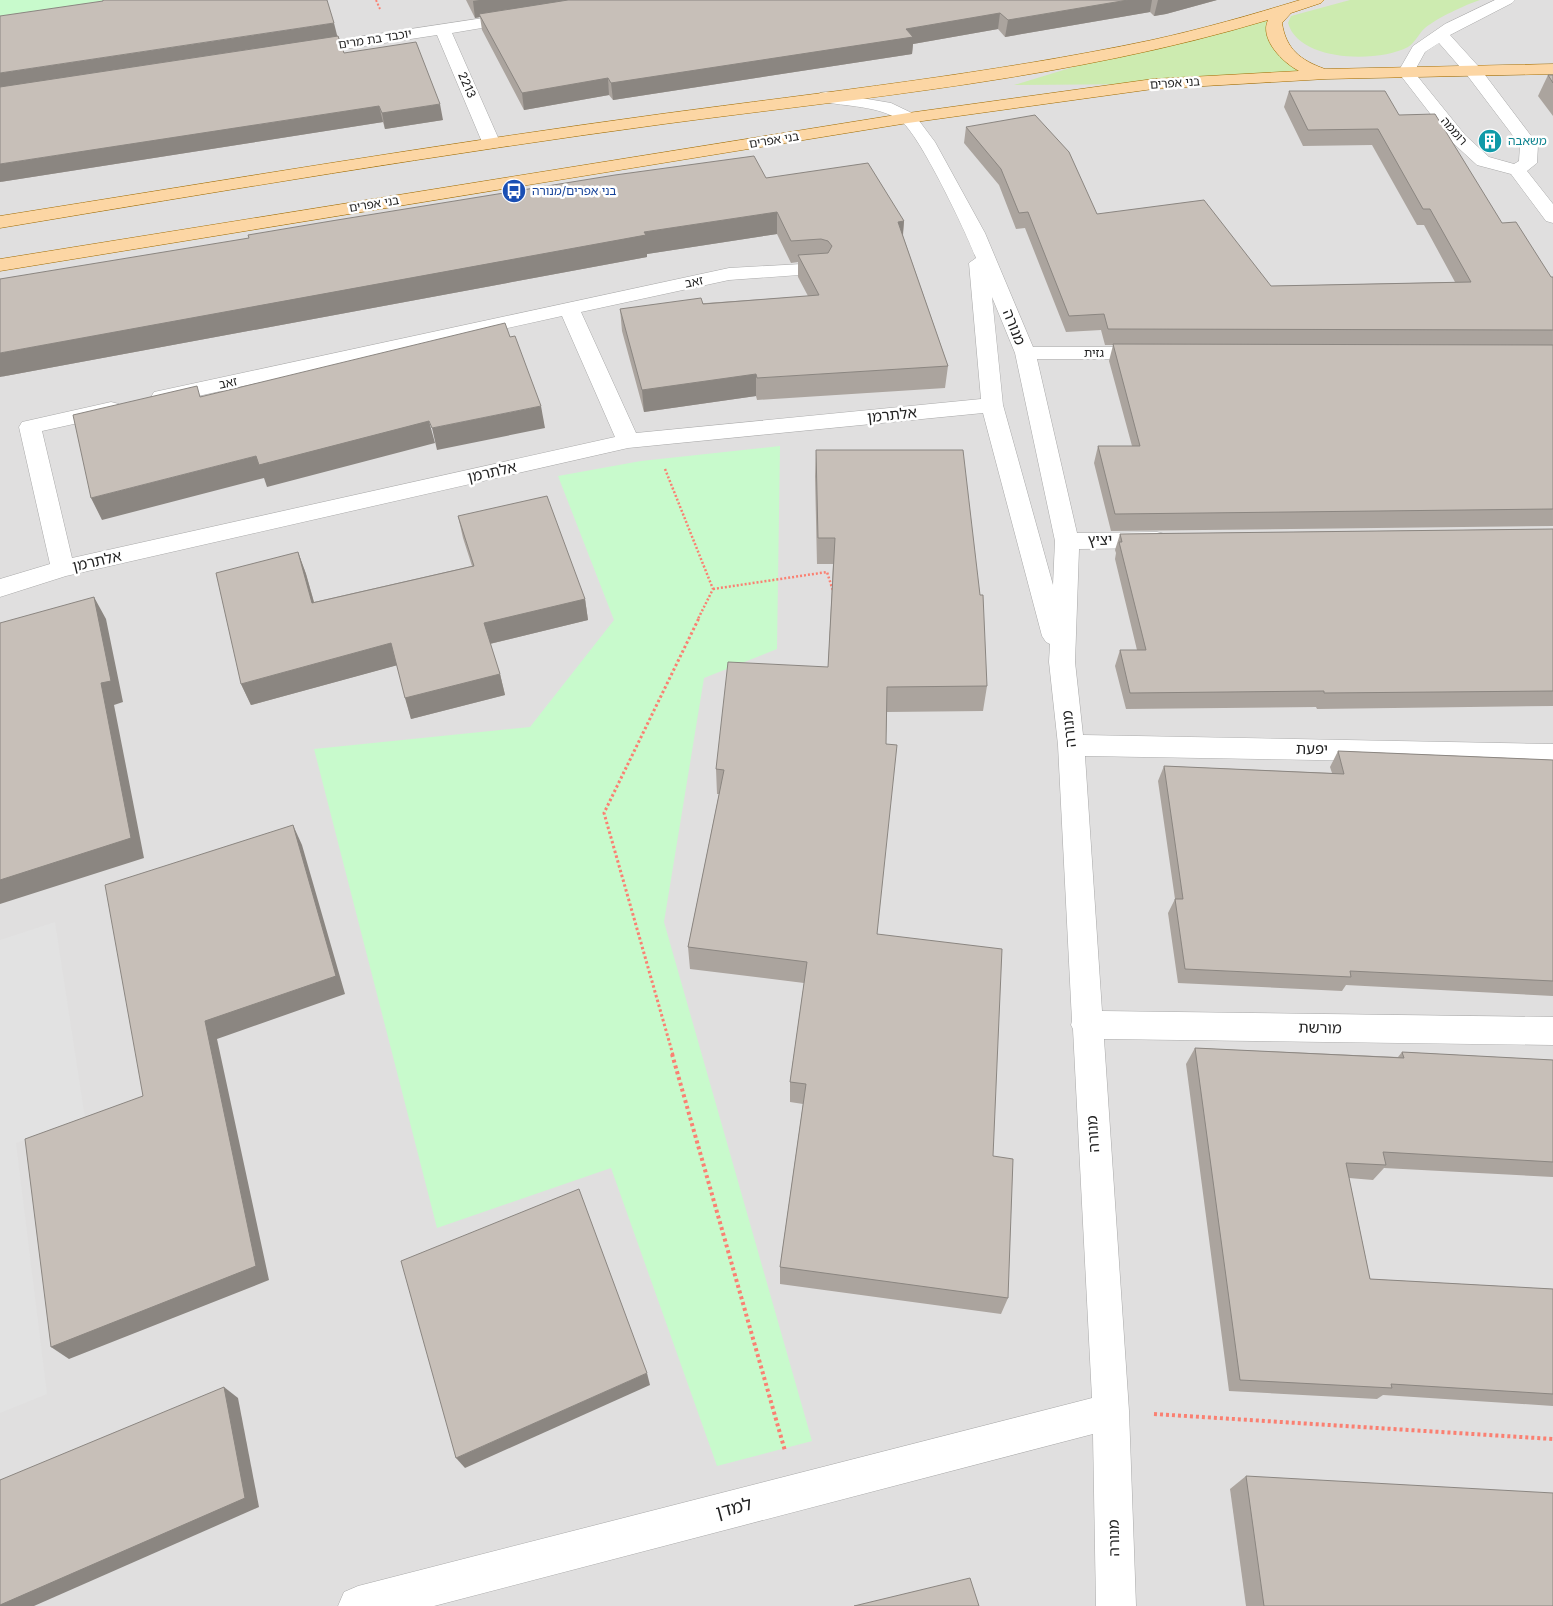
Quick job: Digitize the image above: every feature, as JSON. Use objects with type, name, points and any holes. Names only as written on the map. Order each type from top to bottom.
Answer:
[{"type":"main road","points":[[0,222],[491,142],[1119,53],[1284,11],[1316,0]]},
{"type":"main road","points":[[1284,11],[1274,22],[1276,40],[1282,51],[1312,70],[1326,74]]},
{"type":"main road","name":"בני אפרים","points":[[0,265],[908,118],[1153,84],[1326,74],[1553,69]]},
{"type":"street","points":[[1406,72],[1419,49],[1451,27],[1508,0]]},
{"type":"street","name":"יוכבד בת מרים","points":[[292,52],[537,14]]},
{"type":"street","name":"2213","points":[[442,29],[491,142]]},
{"type":"street","points":[[1441,35],[1473,71],[1529,144],[1528,163],[1517,170],[1553,217]]},
{"type":"street","name":"רוממה","points":[[1406,72],[1459,139],[1483,162],[1517,170]]},
{"type":"street","name":"מנורה","points":[[826,96],[885,107],[908,118],[926,142],[976,233],[1025,353],[1067,541],[1062,662],[1071,744],[1086,1025],[1111,1411],[1116,1606]]},
{"type":"street","name":"מנורה","points":[[976,233],[992,405],[1062,662]]},
{"type":"street","name":"זאב","points":[[63,568],[30,427],[729,274],[820,268]]},
{"type":"street","points":[[569,308],[628,441]]},
{"type":"street","name":"גזית","points":[[1025,353],[1164,353]]},
{"type":"street","name":"אלתרמן","points":[[0,588],[63,568],[628,441],[992,405]]},
{"type":"street","name":"יציץ","points":[[1067,541],[1176,540]]},
{"type":"street","name":"יפעת","points":[[1071,744],[1553,754]]},
{"type":"street","name":"מורשת","points":[[1086,1025],[1553,1032]]},
{"type":"street","name":"למדן","points":[[358,1606],[1111,1411]]},
{"type":"path","points":[[653,439],[713,589],[604,813],[797,1492]]},
{"type":"path","points":[[713,589],[827,572],[835,600]]},
{"type":"path","points":[[1111,1411],[1553,1439]]},
{"type":"shaded area","points":[[0,0],[1553,0],[1553,1606],[0,1606]]},
{"type":"shaded area","points":[[55,922],[85,1118],[16,1143],[47,1394],[0,1413],[0,940]]},
{"type":"green space","points":[[0,0],[142,0],[0,20]]},
{"type":"green space","points":[[1350,0],[1480,0],[1451,12],[1430,24],[1408,47],[1378,55],[1360,57],[1341,56],[1323,52],[1307,45],[1295,36],[1288,23],[1291,16]]},
{"type":"green space","points":[[1284,11],[1276,40],[1312,70],[1153,84],[1014,85],[1119,53]]},
{"type":"green space","points":[[780,446],[777,649],[704,678],[664,922],[812,1441],[717,1466],[611,1168],[437,1228],[314,749],[530,727],[614,620],[558,476],[641,461]]},
{"type":"building","points":[[103,0],[327,0],[334,23],[0,73],[0,16]]},
{"type":"building","points":[[568,0],[1128,0],[1008,20],[1000,13],[906,29],[913,37],[611,83],[608,78],[522,93],[479,14]]},
{"type":"building","points":[[338,36],[344,53],[416,42],[440,104],[382,113],[379,106],[0,164],[0,87]]},
{"type":"building","points":[[1548,75],[1553,75],[1553,83]]},
{"type":"building","points":[[1289,91],[1385,91],[1399,115],[1435,114],[1502,223],[1516,222],[1551,277],[1553,277],[1553,330],[1108,329],[1104,314],[1069,316],[1028,212],[1019,213],[1001,169],[966,127],[1035,115],[1069,152],[1097,214],[1204,200],[1271,286],[1471,282],[1430,209],[1423,209],[1378,129],[1308,130]]},
{"type":"building","points":[[754,156],[766,178],[868,163],[904,221],[898,222],[948,366],[757,378],[756,374],[642,390],[620,309],[701,298],[703,304],[819,295],[798,255],[828,253],[832,246],[828,241],[821,239],[791,241],[777,212],[644,232],[646,235],[0,353],[0,279],[249,238],[248,235],[331,221],[615,175]]},
{"type":"building","points":[[505,323],[510,337],[515,336],[541,406],[432,428],[429,421],[259,465],[256,456],[91,498],[73,415],[197,386],[200,397]]},
{"type":"building","points":[[1113,344],[1553,345],[1553,509],[1115,514],[1098,446],[1140,446]]},
{"type":"building","points":[[816,450],[963,450],[980,595],[983,595],[987,686],[887,687],[886,744],[897,745],[877,934],[1002,949],[993,1156],[1013,1159],[1008,1298],[780,1267],[806,1084],[790,1082],[807,962],[688,947],[724,770],[716,769],[728,662],[828,667],[835,538],[818,538]]},
{"type":"building","points":[[547,496],[585,599],[484,623],[500,674],[405,698],[391,643],[241,684],[216,573],[298,552],[312,603],[474,566],[458,516]]},
{"type":"building","points":[[1553,529],[1553,691],[1130,693],[1120,650],[1146,650],[1119,542],[1122,542],[1120,534]]},
{"type":"building","points":[[94,597],[111,681],[101,683],[131,838],[0,880],[0,623]]},
{"type":"building","points":[[1338,751],[1553,760],[1553,981],[1350,971],[1351,977],[1185,969],[1175,899],[1183,899],[1164,766],[1344,774]]},
{"type":"building","points":[[293,825],[336,976],[205,1021],[256,1266],[51,1347],[25,1139],[143,1096],[105,885]]},
{"type":"building","points":[[1195,1048],[1404,1058],[1402,1052],[1553,1060],[1553,1162],[1383,1152],[1386,1165],[1346,1163],[1370,1279],[1553,1289],[1553,1394],[1391,1384],[1392,1388],[1240,1380]]},
{"type":"building","points":[[579,1189],[647,1373],[456,1458],[401,1261]]},
{"type":"building","points":[[224,1387],[245,1498],[0,1605],[0,1480]]},
{"type":"building","points":[[1246,1476],[1553,1493],[1553,1606],[1264,1606]]},
{"type":"building","points":[[970,1578],[979,1606],[854,1606]]},
{"type":"place","name":"משאבה","points":[[1490,141]]},
{"type":"place","name":"בני אפרים/מנורה","points":[[514,191]]}]
